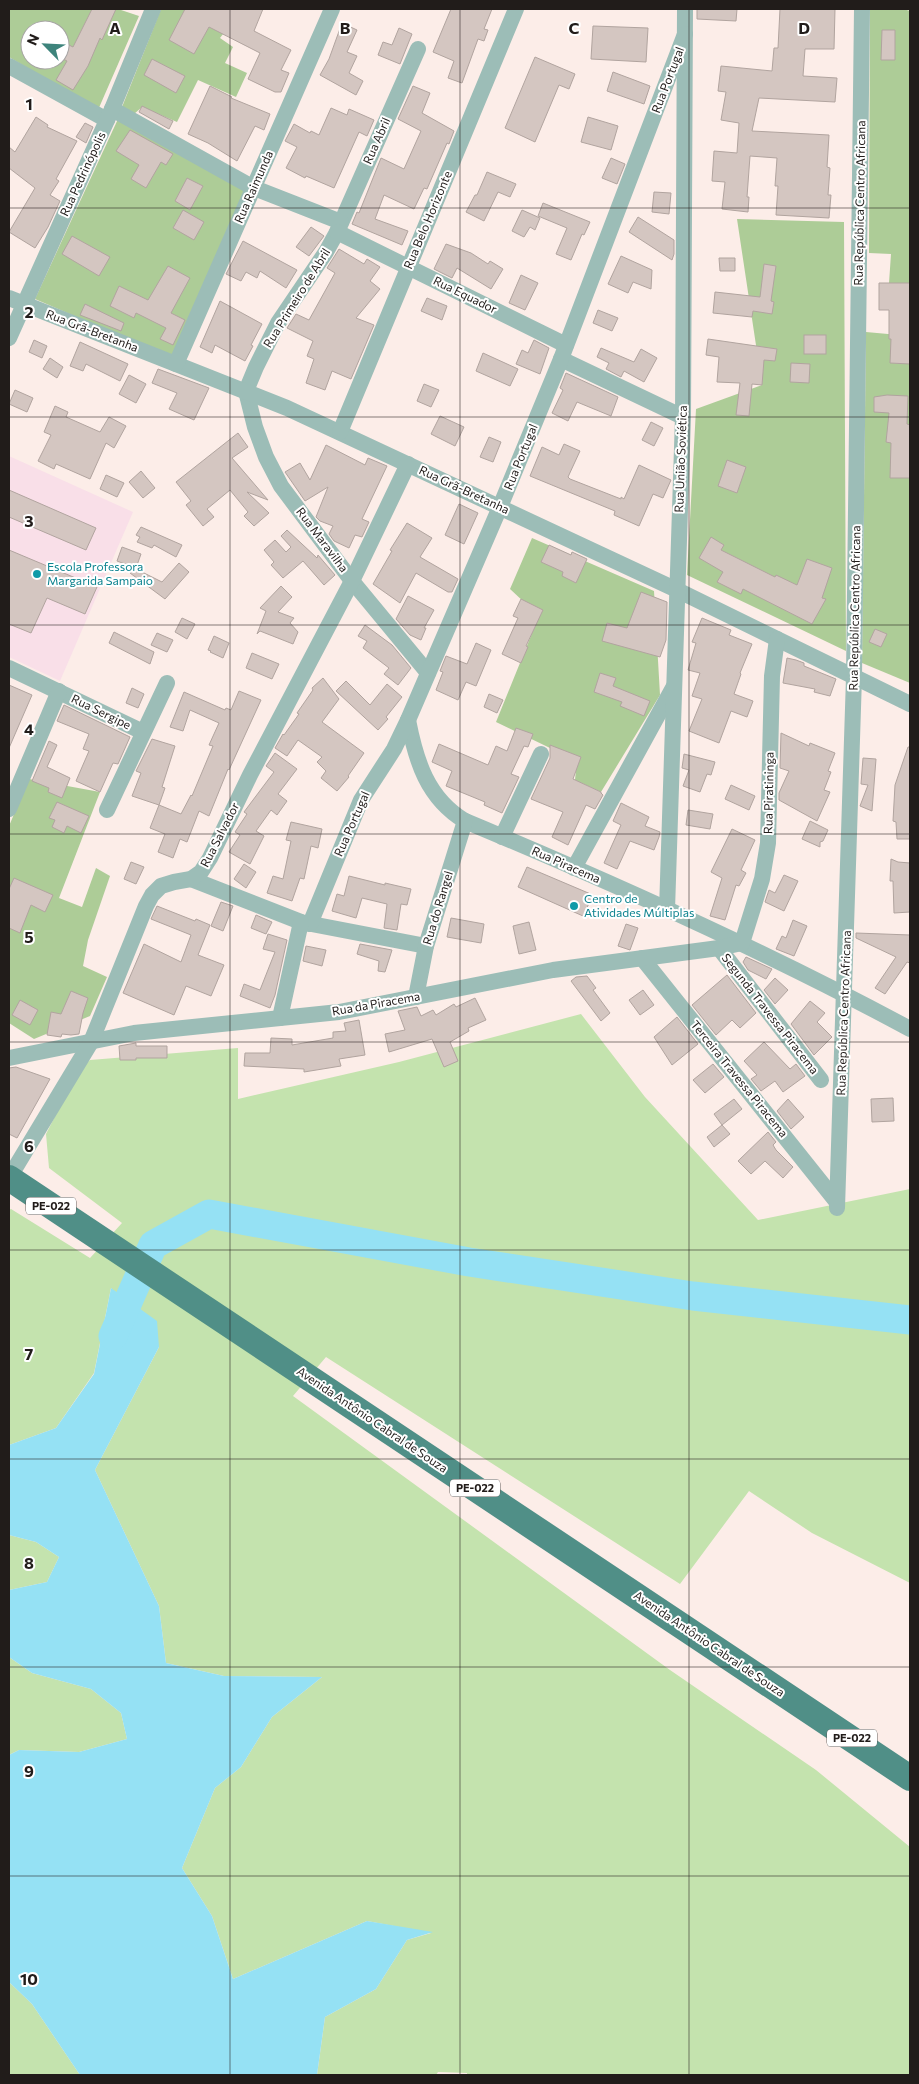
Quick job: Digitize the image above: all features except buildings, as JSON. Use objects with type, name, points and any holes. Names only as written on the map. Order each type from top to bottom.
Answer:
[{"type":"main road","name":"Avenida Antônio Cabral de Souza","points":[[9,1178],[910,1778]]},
{"type":"street","name":"Rua Pedrinópolis","points":[[9,338],[16,301],[110,115],[153,9]]},
{"type":"street","name":"Rua Raimunda","points":[[176,364],[332,9]]},
{"type":"street","name":"Rua Belo Horizonte","points":[[340,432],[516,9]]},
{"type":"street","name":"Rua União Soviética","points":[[667,910],[676,683],[683,416],[685,9]]},
{"type":"street","name":"Rua República Centro Africana","points":[[837,1204],[854,677],[862,9]]},
{"type":"street","name":"Rua Portugal","points":[[280,1018],[305,923],[360,800],[394,748],[408,720],[500,507],[564,352],[685,34]]},
{"type":"street","name":"Rua Abril","points":[[339,227],[418,49]]},
{"type":"street","name":"Rua Equador","points":[[10,69],[110,115],[254,188],[339,227],[408,268],[683,416]]},
{"type":"street","name":"Rua Primeiro de Abril","points":[[246,391],[278,323],[326,252],[339,227]]},
{"type":"street","name":"Rua Grã-Bretanha","points":[[16,301],[246,391],[340,432],[677,590],[910,704]]},
{"type":"street","name":"Rua Maravilha","points":[[246,391],[266,457],[282,486],[352,581],[428,673]]},
{"type":"street","name":"Rua Salvador","points":[[9,1178],[92,1042],[152,895],[161,886],[191,879],[201,872],[210,858],[250,774],[352,581],[408,464]]},
{"type":"street","name":"Rua Piratininga","points":[[742,943],[762,879],[768,843],[772,676],[777,639]]},
{"type":"street","name":"Rua Sergipe","points":[[9,668],[143,732]]},
{"type":"street","name":"Rua Sergipe","points":[[107,810],[167,683]]},
{"type":"street","points":[[574,868],[676,683]]},
{"type":"street","points":[[9,809],[59,691]]},
{"type":"street","name":"Rua Piracema","points":[[408,720],[416,752],[430,786],[437,799],[450,812],[465,821],[742,943],[845,994],[910,1029]]},
{"type":"street","points":[[502,837],[541,754]]},
{"type":"street","name":"Rua do Rangel","points":[[416,997],[426,946],[465,821]]},
{"type":"street","points":[[191,879],[305,923],[426,946]]},
{"type":"street","name":"Rua da Piracema","points":[[9,1058],[134,1034],[339,1012],[553,970],[718,948],[742,943]]},
{"type":"street","name":"Segunda Travessa Piracema","points":[[718,948],[821,1080]]},
{"type":"street","name":"Terceira Travessa Piracema","points":[[642,958],[837,1204]]},
{"type":"shaded area","points":[[9,456],[133,512],[60,681],[9,657]]},
{"type":"green space","points":[[9,9],[118,9],[139,16],[98,110],[31,70],[70,70],[70,20],[20,20],[20,64],[9,57]]},
{"type":"green space","points":[[161,9],[242,9],[220,38],[233,47],[225,63],[247,73],[236,97],[198,80],[177,122],[142,107],[134,114],[122,107]]},
{"type":"green space","points":[[870,9],[903,9],[910,11],[910,283],[889,283],[891,254],[869,253]]},
{"type":"green space","points":[[118,119],[246,190],[172,358],[35,299]]},
{"type":"green space","points":[[737,219],[844,222],[846,651],[687,575],[696,409],[762,385]]},
{"type":"green space","points":[[866,332],[910,336],[910,683],[862,663]]},
{"type":"green space","points":[[532,538],[654,591],[660,695],[601,792],[575,780],[577,761],[496,722],[539,616],[510,589]]},
{"type":"green space","points":[[29,779],[100,792],[59,898],[82,907],[96,868],[110,876],[88,940],[83,966],[107,977],[90,1016],[34,1039],[9,1023],[9,826]]},
{"type":"green space","points":[[581,1014],[645,1097],[758,1220],[910,1189],[910,1583],[812,1533],[749,1491],[680,1584],[326,1357],[293,1396],[670,1670],[816,1770],[910,1847],[910,2075],[467,2075],[467,2073],[438,2072],[436,2075],[317,2075],[325,2017],[376,1989],[407,1940],[431,1933],[367,1921],[233,1979],[212,1916],[182,1868],[215,1788],[241,1767],[272,1717],[322,1677],[224,1676],[166,1663],[159,1606],[95,1470],[159,1347],[111,1288],[94,1373],[56,1428],[9,1445],[9,1210],[11,1209],[90,1258],[122,1223],[49,1168],[46,1134],[79,1069],[90,1060],[238,1048],[238,1099],[399,1062]]},
{"type":"green space","points":[[9,1535],[36,1542],[59,1557],[47,1582],[9,1590]]},
{"type":"green space","points":[[9,1657],[32,1673],[91,1689],[121,1713],[127,1739],[79,1752],[19,1750],[9,1755]]},
{"type":"green space","points":[[9,1982],[32,2004],[80,2075],[9,2075]]},
{"type":"water","points":[[111,1288],[157,1321],[159,1347],[95,1470],[159,1606],[166,1663],[224,1676],[322,1677],[272,1717],[241,1767],[215,1788],[182,1868],[212,1916],[233,1979],[367,1921],[433,1932],[407,1940],[376,1989],[325,2017],[317,2075],[80,2075],[32,2004],[9,1982],[9,1755],[19,1750],[79,1752],[127,1739],[121,1713],[91,1689],[32,1673],[9,1657],[9,1590],[47,1582],[59,1557],[36,1542],[9,1535],[9,1445],[56,1428],[94,1374]]},
{"type":"waterway","points":[[113,1336],[153,1245],[209,1214],[469,1262],[693,1296],[910,1320]]},
{"type":"place","name":"Escola Professora Margarida Sampaio","points":[[37,574]]},
{"type":"place","name":"Centro de Atividades Múltiplas","points":[[574,906]]}]
